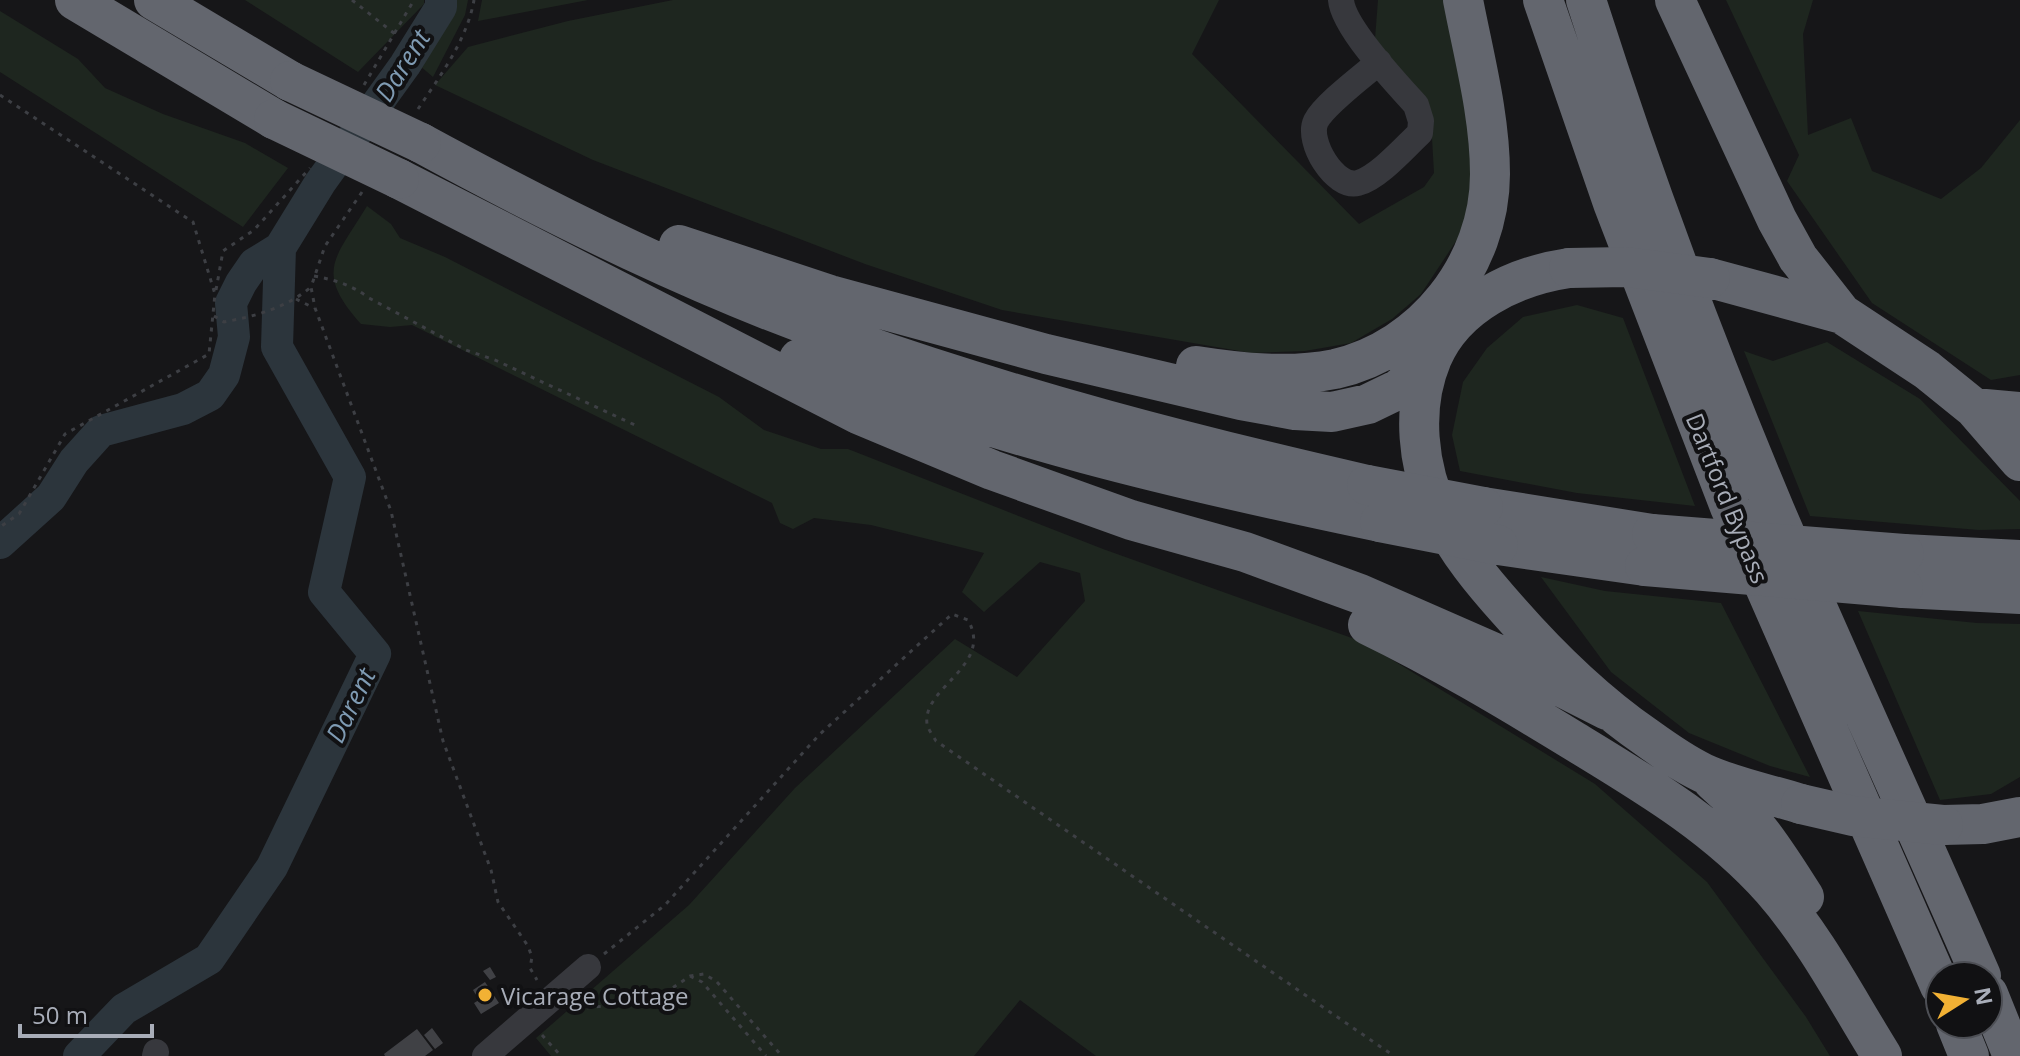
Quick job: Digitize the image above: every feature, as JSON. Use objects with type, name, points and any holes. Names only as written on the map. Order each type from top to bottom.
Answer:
[{"type":"highway","points":[[75,0],[383,182],[538,252],[827,370],[932,407],[1138,468],[1498,545],[1649,550],[1904,571],[2020,594]]},
{"type":"highway","points":[[154,0],[290,81],[419,127],[551,213],[767,309],[847,339],[959,377],[1151,434],[1367,485],[1483,507],[1649,550]]},
{"type":"highway","points":[[943,324],[1244,373],[1318,372],[1366,359],[1395,344],[1422,323],[1451,292],[1471,260],[1484,222],[1490,177],[1489,153],[1463,0]]},
{"type":"highway","points":[[1475,0],[1506,124],[1513,177],[1509,214],[1500,245],[1426,374],[1419,418],[1425,476],[1441,518],[1472,567],[1546,653],[1607,710]]},
{"type":"highway","name":"Dartford Bypass","points":[[1543,0],[1613,203],[1730,507],[1929,960]]},
{"type":"highway","name":"Dartford Bypass","points":[[1586,0],[1650,187],[1732,405],[1869,728],[1974,960]]},
{"type":"highway","points":[[1675,0],[1725,112],[1784,233],[1809,275],[1842,314],[1927,370],[1974,408],[2020,461]]},
{"type":"highway","points":[[551,213],[674,243],[830,295],[1046,354],[1241,400],[1316,412],[1348,409],[1386,396],[1413,377],[1446,336],[1495,291],[1546,271],[1626,267],[1710,278],[1842,314]]},
{"type":"highway","points":[[538,252],[858,414],[992,470],[1131,520],[1245,552],[1360,594],[1497,654],[1607,710],[1705,774],[1801,804],[1853,816],[1943,825],[1983,824],[2020,817]]},
{"type":"highway","points":[[1974,408],[2020,412]]},
{"type":"highway","points":[[1131,520],[1317,600],[1461,673],[1614,765],[1706,826],[1746,861],[1797,920],[1882,1056]]},
{"type":"highway","points":[[1904,571],[2020,560]]},
{"type":"highway","points":[[1705,774],[1741,807],[1761,831],[1802,894],[1896,1056]]},
{"type":"highway","points":[[2004,1034],[2013,1056]]},
{"type":"street","points":[[1341,0],[1342,10],[1351,26],[1416,105],[1421,121],[1420,133],[1363,182],[1352,185],[1339,179],[1319,156],[1314,140],[1315,123],[1324,110],[1379,62]]},
{"type":"street","points":[[495,1053],[588,967]]},
{"type":"path","points":[[352,0],[395,34]]},
{"type":"path","points":[[367,81],[414,0]]},
{"type":"path","points":[[419,127],[471,17],[474,0]]},
{"type":"path","points":[[0,95],[193,222],[215,294]]},
{"type":"path","points":[[0,527],[19,514],[65,434],[209,354],[223,251],[254,230],[304,178]]},
{"type":"path","points":[[383,182],[325,246],[311,287],[315,308],[391,511],[443,741],[491,870],[498,902],[528,946],[532,957],[530,968],[554,996],[585,1008],[643,1002],[668,991],[690,976],[704,974],[716,981],[782,1056]]},
{"type":"path","points":[[314,276],[337,280],[356,288],[466,350],[495,360],[637,426]]},
{"type":"path","points":[[214,316],[224,322],[268,311],[296,299],[311,287]]},
{"type":"path","points":[[296,299],[315,308]]},
{"type":"path","points":[[588,967],[665,905],[819,735],[952,614],[968,620],[975,633],[973,650],[929,708],[927,724],[936,741],[1394,1056]]},
{"type":"path","points":[[690,976],[702,982],[766,1056]]},
{"type":"path","points":[[542,1035],[561,1056]]},
{"type":"shaded area","points":[[245,0],[424,0],[424,4],[358,72]]},
{"type":"shaded area","points":[[448,0],[468,0],[465,15],[433,77],[413,60],[448,12]]},
{"type":"shaded area","points":[[482,0],[588,0],[478,21]]},
{"type":"shaded area","points":[[673,0],[1219,0],[1192,54],[1359,224],[1424,187],[1434,173],[1432,138],[1410,94],[1375,39],[1378,0],[1443,0],[1472,138],[1470,220],[1421,294],[1392,319],[1351,343],[1305,351],[1251,353],[1002,310],[865,264],[593,160],[435,85],[468,47],[568,21]]},
{"type":"shaded area","points":[[1726,0],[1813,0],[1803,34],[1808,135],[1851,118],[1872,171],[1941,199],[1981,168],[2020,120],[2020,375],[1991,380],[1872,303],[1787,181],[1799,155]]},
{"type":"shaded area","points":[[0,11],[78,59],[105,88],[163,114],[245,143],[288,168],[243,227],[0,72]]},
{"type":"shaded area","points":[[367,206],[391,224],[400,238],[445,257],[719,397],[764,430],[821,449],[848,449],[1103,549],[1363,642],[1595,784],[1707,882],[1806,1017],[1830,1056],[1096,1056],[1020,1000],[974,1056],[551,1056],[536,1038],[689,905],[795,788],[955,639],[1017,677],[1085,601],[1080,573],[1040,562],[984,612],[962,592],[984,553],[871,525],[814,518],[793,529],[780,523],[772,503],[412,325],[390,327],[361,324],[338,291],[334,265]]},
{"type":"shaded area","points":[[1577,305],[1623,318],[1695,506],[1577,493],[1460,471],[1452,435],[1463,382],[1487,348],[1523,317]]},
{"type":"shaded area","points":[[1827,342],[1920,399],[2020,501],[2020,529],[1979,530],[1810,516],[1744,351],[1773,361]]},
{"type":"shaded area","points":[[1541,577],[1605,591],[1721,603],[1810,777],[1770,766],[1689,733],[1611,672]]},
{"type":"shaded area","points":[[1858,611],[1977,623],[2020,624],[2020,777],[1991,794],[1940,800]]},
{"type":"building","points":[[490,967],[496,977],[490,980],[483,971]]},
{"type":"building","name":"Vicarage Cottage","points":[[485,982],[499,1003],[481,1014],[474,1003],[479,1000],[473,990]]},
{"type":"building","points":[[432,1028],[443,1043],[435,1049],[424,1035]]},
{"type":"building","points":[[417,1029],[433,1050],[425,1056],[385,1056],[384,1054]]},
{"type":"waterway","name":"Darent","points":[[0,543],[51,497],[74,461],[101,431],[183,409],[210,395],[224,375],[234,337],[231,303],[241,283],[254,264],[280,248],[320,183],[405,65],[441,7],[441,0]]},
{"type":"waterway","name":"Darent","points":[[79,1056],[124,1009],[209,959],[272,867],[375,654],[324,592],[350,477],[277,347],[280,248]]},
{"type":"place","name":"Vicarage Cottage","points":[[485,995]]}]
